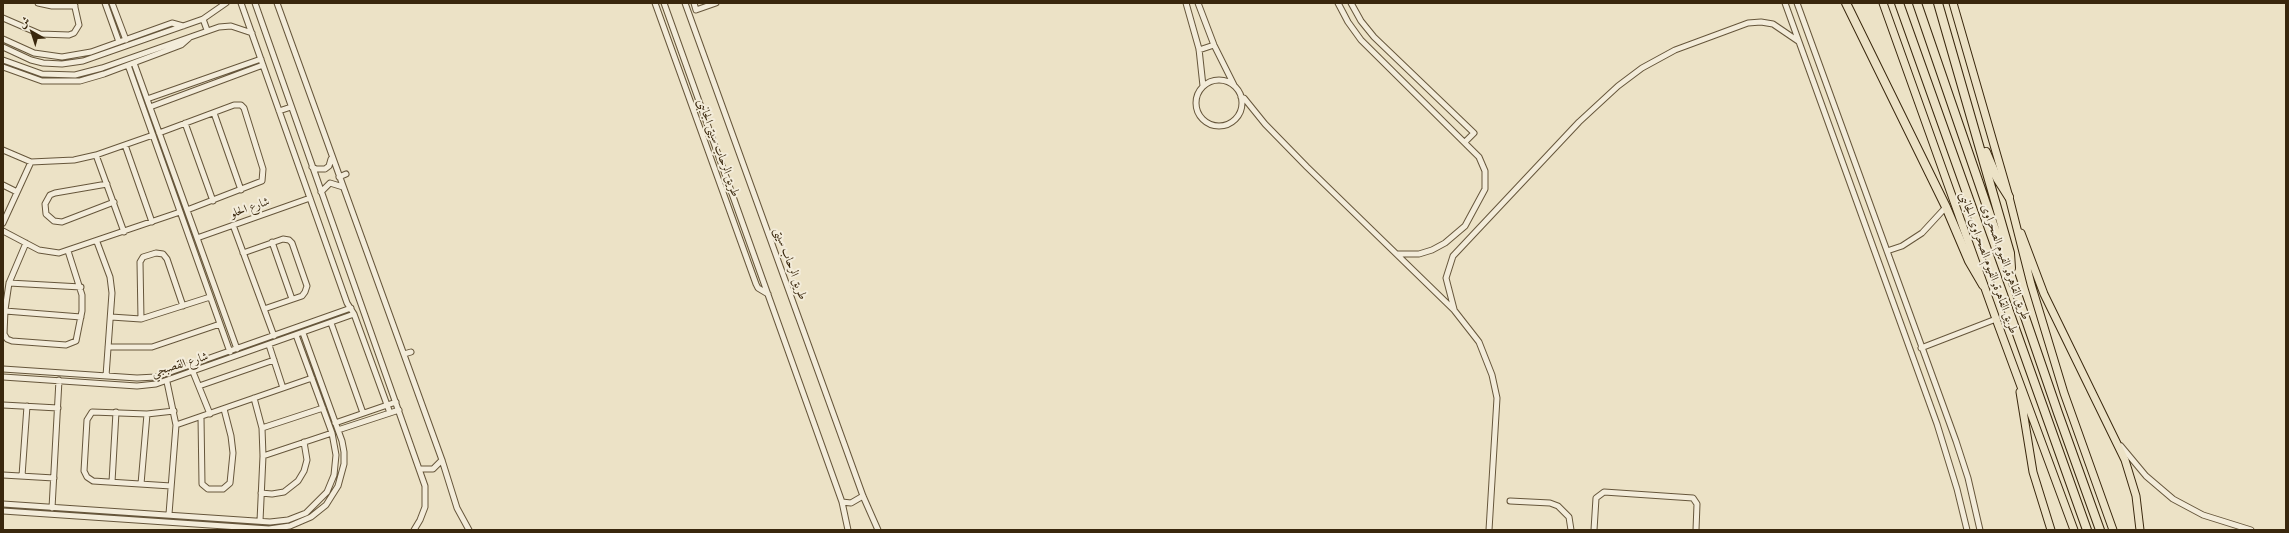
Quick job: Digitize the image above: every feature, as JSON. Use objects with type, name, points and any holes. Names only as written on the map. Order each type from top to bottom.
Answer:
[{"type":"highway","points":[[1846,3],[1946,207],[1966,254],[1983,285]]},
{"type":"highway","name":"طريق القاهرة, الفيوم الصحراوى","points":[[1900,3],[2087,529]]},
{"type":"highway","name":"طريق القاهرة, الفيوم الصحراوى","points":[[1917,3],[2099,527]]},
{"type":"highway","points":[[1938,3],[2010,253],[2011,273]]},
{"type":"highway","points":[[1975,130],[1997,178],[2009,197]]},
{"type":"main road","name":"طريق القاهرة, الفيوم الصحراوى الجانبى","points":[[1883,3],[1983,285],[2074,530]]},
{"type":"main road","points":[[1953,3],[2009,197],[2025,265],[2064,393],[2113,530]]},
{"type":"main road","points":[[2013,216],[2044,294],[2117,440],[2135,488],[2140,530]]},
{"type":"main road","points":[[2019,382],[2032,467],[2051,530]]},
{"type":"street","points":[[3,18],[40,34],[69,35],[74,33],[79,25],[74,5],[52,6],[38,3]]},
{"type":"street","points":[[105,3],[119,42]]},
{"type":"street","points":[[3,47],[31,60],[52,64],[71,63],[96,58],[203,19],[226,3]]},
{"type":"street","points":[[241,3],[310,198],[390,413]]},
{"type":"street","points":[[255,3],[425,486],[426,500],[424,513],[414,530]]},
{"type":"street","points":[[277,3],[442,460],[457,508],[469,530]]},
{"type":"street","name":"طريق الرحاب سيتى الجانبى","points":[[655,3],[756,284],[758,288],[768,294]]},
{"type":"street","points":[[664,3],[842,502],[848,530]]},
{"type":"street","name":"طريق الرحاب سيتى","points":[[685,3],[863,496],[878,530]]},
{"type":"street","points":[[694,3],[696,10],[716,3]]},
{"type":"street","points":[[1186,3],[1199,50],[1203,86]]},
{"type":"street","points":[[1198,3],[1214,45],[1236,88],[1240,97],[1240,109],[1234,120],[1222,125],[1209,124],[1199,115],[1197,109],[1197,96],[1203,86],[1216,80],[1224,81],[1236,88]]},
{"type":"street","points":[[1338,3],[1350,26],[1366,47],[1482,160],[1486,181],[1485,189],[1465,226],[1445,243],[1432,250],[1419,254],[1397,254]]},
{"type":"street","points":[[1351,3],[1361,21],[1374,37],[1474,133],[1465,142]]},
{"type":"street","points":[[1785,3],[1944,445],[1967,530]]},
{"type":"street","points":[[1797,3],[1962,459],[1980,530]]},
{"type":"street","points":[[114,4],[126,40]]},
{"type":"street","points":[[203,19],[207,30]]},
{"type":"street","points":[[1454,310],[1446,284],[1448,267],[1453,256],[1472,234],[1593,108],[1618,86],[1656,60],[1695,41],[1755,22],[1778,26],[1798,41]]},
{"type":"street","points":[[3,38],[34,53],[53,56],[94,51],[172,23],[183,26]]},
{"type":"street","points":[[3,60],[31,71],[64,75],[102,68],[207,30],[231,26],[252,33]]},
{"type":"street","points":[[115,32],[122,29]]},
{"type":"street","points":[[3,67],[30,78],[68,82],[104,74],[134,63],[181,45],[191,36]]},
{"type":"street","points":[[1199,50],[1214,45]]},
{"type":"street","points":[[94,51],[96,58]]},
{"type":"street","points":[[147,99],[261,59]]},
{"type":"street","points":[[134,63],[237,349]]},
{"type":"street","points":[[128,65],[230,352]]},
{"type":"street","points":[[150,106],[263,66]]},
{"type":"street","points":[[102,68],[104,74]]},
{"type":"street","points":[[30,78],[31,71]]},
{"type":"street","points":[[132,77],[138,74]]},
{"type":"street","points":[[1240,97],[1245,99],[1265,124],[1307,167],[1454,310],[1479,342],[1487,360],[1495,386],[1497,407],[1489,530]]},
{"type":"street","points":[[159,133],[236,104],[244,108],[264,174],[259,184],[187,210]]},
{"type":"street","points":[[279,111],[291,107]]},
{"type":"street","points":[[214,112],[241,190]]},
{"type":"street","points":[[186,123],[213,201]]},
{"type":"street","points":[[3,150],[31,162],[74,160],[96,155],[153,135]]},
{"type":"street","points":[[125,145],[152,222]]},
{"type":"street","points":[[96,155],[124,232]]},
{"type":"street","points":[[312,167],[316,169],[325,169],[331,162],[332,157]]},
{"type":"street","points":[[3,223],[31,162]]},
{"type":"street","points":[[168,177],[174,174]]},
{"type":"street","points":[[339,177],[346,174]]},
{"type":"street","points":[[321,192],[330,183],[343,187]]},
{"type":"street","points":[[107,184],[55,192],[50,195],[45,204],[46,214],[54,221],[62,222],[114,202]]},
{"type":"street","points":[[3,185],[17,192]]},
{"type":"street","points":[[1852,188],[1859,189],[1863,185]]},
{"type":"street","name":"شارع الحلو","points":[[197,238],[310,198]]},
{"type":"street","points":[[1860,209],[1865,205],[1871,205]]},
{"type":"street","points":[[1887,251],[1899,248],[1922,232],[1946,207]]},
{"type":"street","points":[[3,231],[49,253],[68,251],[180,212]]},
{"type":"street","points":[[233,225],[274,336]]},
{"type":"street","points":[[1465,226],[1472,234]]},
{"type":"street","points":[[243,253],[272,242],[285,239],[292,243],[307,286],[302,296],[264,309]]},
{"type":"street","points":[[97,242],[112,285],[106,376]]},
{"type":"street","points":[[272,242],[292,299]]},
{"type":"street","points":[[26,243],[9,283],[5,311],[4,334],[10,340],[66,345],[73,343],[78,337],[81,317],[81,287],[68,251]]},
{"type":"street","points":[[141,319],[142,284],[140,262],[143,257],[156,253],[163,254],[167,259],[183,306]]},
{"type":"street","points":[[9,283],[81,287]]},
{"type":"street","points":[[111,317],[141,319],[210,297]]},
{"type":"street","name":"شارع القصبجي","points":[[3,369],[137,378],[156,377],[351,308]]},
{"type":"street","points":[[5,311],[81,317]]},
{"type":"street","points":[[335,314],[337,320]]},
{"type":"street","name":"شارع القصبجي","points":[[3,377],[137,386],[167,382],[354,314]]},
{"type":"street","points":[[1921,348],[1996,319]]},
{"type":"street","points":[[331,323],[363,413]]},
{"type":"street","points":[[108,348],[152,347],[220,324]]},
{"type":"street","points":[[3,511],[268,529],[290,526],[311,517],[333,496],[342,475],[344,452],[338,430],[303,333]]},
{"type":"street","points":[[3,504],[278,522],[297,517],[321,500],[331,484],[336,465],[335,446],[332,434],[296,335]]},
{"type":"street","points":[[227,342],[234,340]]},
{"type":"street","points":[[269,345],[282,388]]},
{"type":"street","points":[[404,354],[411,352]]},
{"type":"street","points":[[212,358],[214,365]]},
{"type":"street","points":[[199,386],[274,360]]},
{"type":"street","points":[[193,372],[210,414]]},
{"type":"street","points":[[176,426],[312,378]]},
{"type":"street","points":[[52,508],[59,380]]},
{"type":"street","points":[[167,382],[176,426],[169,514]]},
{"type":"street","points":[[254,398],[262,428],[263,456],[260,521]]},
{"type":"street","points":[[335,423],[396,402]]},
{"type":"street","points":[[3,404],[58,408]]},
{"type":"street","points":[[22,476],[27,406]]},
{"type":"street","points":[[262,428],[323,408]]},
{"type":"street","points":[[201,417],[202,484],[208,489],[223,489],[230,483],[233,453],[229,423],[224,409]]},
{"type":"street","points":[[338,430],[398,410]]},
{"type":"street","points":[[171,486],[90,480],[84,471],[88,417],[95,411],[147,414],[174,411]]},
{"type":"street","points":[[112,482],[116,412]]},
{"type":"street","points":[[141,484],[147,414]]},
{"type":"street","points":[[263,456],[332,434]]},
{"type":"street","points":[[2117,440],[2146,476],[2173,499],[2203,515],[2251,530]]},
{"type":"street","points":[[261,493],[272,494],[284,492],[298,481],[304,471],[307,460],[304,442]]},
{"type":"street","points":[[419,469],[433,470],[442,460]]},
{"type":"street","points":[[3,475],[54,478]]},
{"type":"street","points":[[1594,530],[1596,498],[1604,492],[1694,498],[1697,504],[1696,530]]},
{"type":"street","points":[[842,502],[855,502],[863,496]]},
{"type":"street","points":[[1510,501],[1550,503],[1558,506],[1569,518],[1571,530]]},
{"type":"street","points":[[108,518],[109,511]]},
{"type":"street","points":[[224,519],[224,526]]}]
